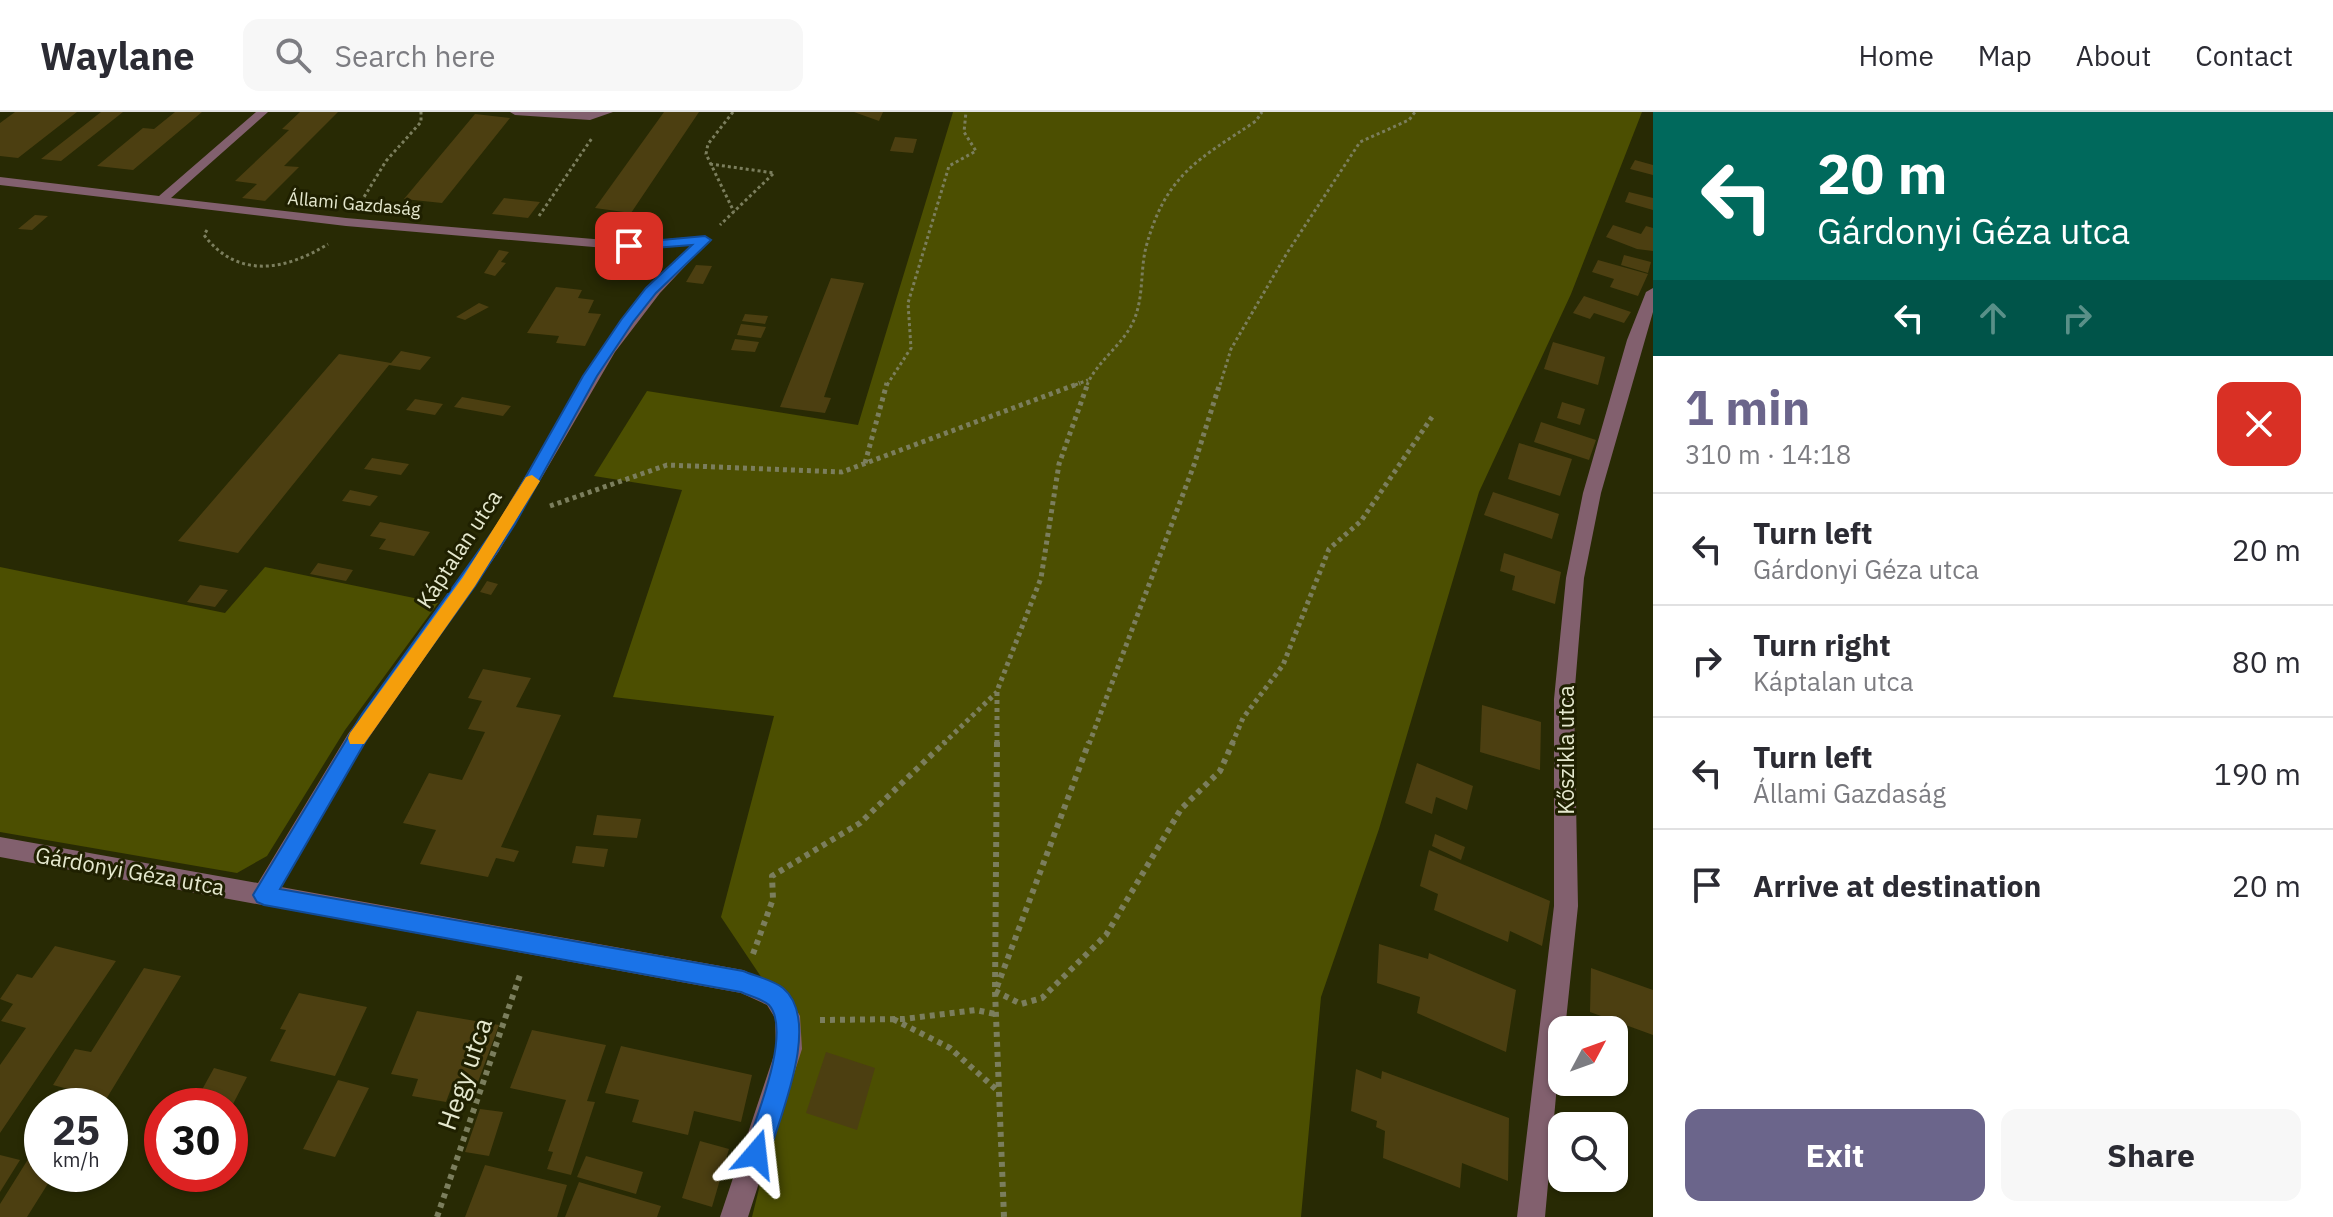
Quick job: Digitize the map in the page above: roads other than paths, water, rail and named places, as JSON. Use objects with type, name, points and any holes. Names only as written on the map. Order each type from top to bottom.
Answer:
[{"type":"street","name":"Káptalan utca","points":[[264,895],[369,720],[510,520],[590,376],[627,320],[651,290],[683,261]]},
{"type":"street","name":"Kőszikla utca","points":[[1531,1217],[1566,906],[1564,699],[1575,578],[1592,493],[1635,340],[1653,292]]},
{"type":"street","name":"Gárdonyi Géza utca","points":[[0,847],[743,982],[776,997],[787,1016],[789,1049],[734,1217]]},
{"type":"lane","points":[[164,198],[263,112]]},
{"type":"lane","points":[[515,112],[590,117],[608,112]]},
{"type":"lane","name":"Állami Gazdaság","points":[[0,181],[164,198],[220,208],[346,222],[629,246],[705,240]]},
{"type":"lane","name":"Káptalan utca","points":[[683,261],[705,240]]}]
